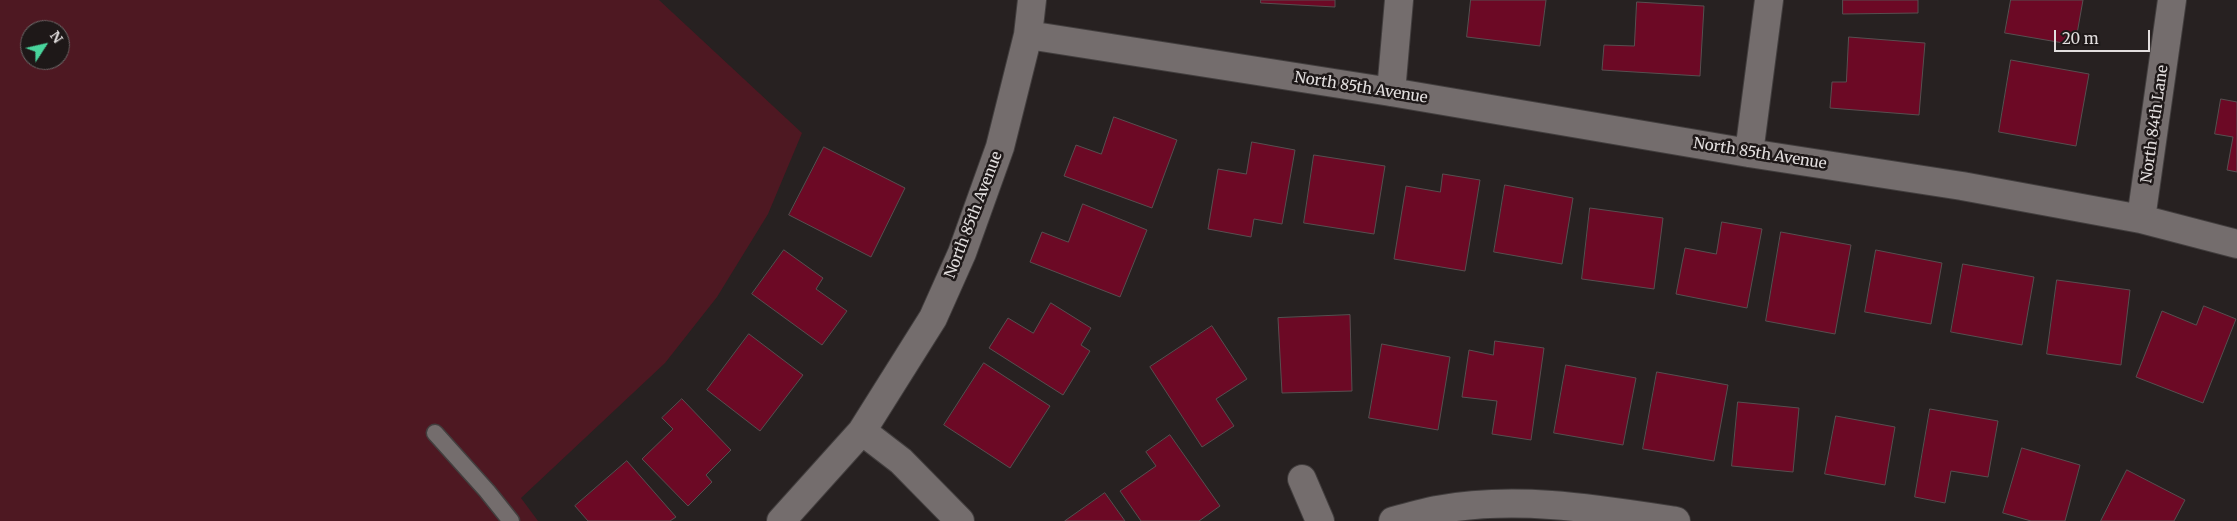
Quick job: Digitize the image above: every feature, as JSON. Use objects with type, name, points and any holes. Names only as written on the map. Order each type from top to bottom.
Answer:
[{"type":"street","points":[[1028,35],[1032,0]]},
{"type":"street","points":[[1391,92],[1399,0]]},
{"type":"street","points":[[1749,153],[1769,0]]},
{"type":"street","name":"North 84th Lane","points":[[2141,219],[2172,0]]},
{"type":"street","name":"North 85th Avenue","points":[[781,521],[862,431],[933,318],[962,253],[1000,147],[1028,35],[1391,92],[1749,153],[1962,186],[2141,219],[2237,244]]},
{"type":"street","points":[[862,431],[901,461],[960,521]]},
{"type":"street","points":[[1302,479],[1320,521]]},
{"type":"street","points":[[1393,521],[1438,510],[1514,504],[1597,509],[1676,521]]},
{"type":"lane","points":[[436,433],[487,490],[511,521]]},
{"type":"shaded area","points":[[0,0],[659,0],[802,133],[768,214],[717,297],[665,363],[521,498],[538,521],[0,521]]},
{"type":"building","points":[[1261,0],[1335,0],[1335,7],[1261,3]]},
{"type":"building","points":[[1471,0],[1546,0],[1540,46],[1467,37]]},
{"type":"building","points":[[1843,0],[1918,0],[1918,13],[1843,14]]},
{"type":"building","points":[[2011,0],[2083,0],[2075,45],[2005,33]]},
{"type":"building","points":[[1637,2],[1704,6],[1700,76],[1602,70],[1604,45],[1634,46]]},
{"type":"building","points":[[1849,37],[1925,43],[1919,115],[1830,108],[1832,82],[1846,82]]},
{"type":"building","points":[[2011,60],[2089,74],[2076,146],[1999,132]]},
{"type":"building","points":[[2221,99],[2237,102],[2237,172],[2227,170],[2233,137],[2215,134]]},
{"type":"building","points":[[1114,117],[1177,140],[1152,208],[1064,176],[1076,145],[1101,154]]},
{"type":"building","points":[[1252,142],[1295,150],[1282,224],[1254,219],[1251,237],[1208,229],[1218,169],[1246,174]]},
{"type":"building","points":[[824,147],[905,188],[871,257],[789,215]]},
{"type":"building","points":[[1314,155],[1385,166],[1374,234],[1304,223]]},
{"type":"building","points":[[1443,174],[1480,180],[1465,271],[1394,259],[1406,186],[1440,192]]},
{"type":"building","points":[[1505,185],[1573,198],[1562,264],[1494,252]]},
{"type":"building","points":[[1083,204],[1147,230],[1120,297],[1030,262],[1042,232],[1068,242]]},
{"type":"building","points":[[1590,208],[1663,218],[1654,289],[1582,279]]},
{"type":"building","points":[[1722,222],[1762,229],[1747,308],[1676,294],[1685,248],[1716,254]]},
{"type":"building","points":[[1781,232],[1851,245],[1835,334],[1766,321]]},
{"type":"building","points":[[784,250],[823,278],[816,289],[847,311],[822,345],[752,294]]},
{"type":"building","points":[[1876,250],[1942,263],[1931,324],[1865,312]]},
{"type":"building","points":[[1963,264],[2034,277],[2022,345],[1951,332]]},
{"type":"building","points":[[2057,280],[2130,290],[2121,365],[2047,354]]},
{"type":"building","points":[[1051,303],[1091,328],[1081,345],[1090,351],[1063,395],[989,348],[1008,318],[1033,333]]},
{"type":"building","points":[[2204,306],[2236,319],[2203,403],[2136,377],[2162,311],[2196,325]]},
{"type":"building","points":[[1350,315],[1352,391],[1282,393],[1278,318]]},
{"type":"building","points":[[1212,326],[1247,379],[1216,399],[1234,426],[1202,447],[1150,367]]},
{"type":"building","points":[[749,334],[803,375],[760,431],[707,390]]},
{"type":"building","points":[[1495,341],[1544,348],[1531,440],[1492,434],[1497,401],[1462,397],[1469,350],[1493,355]]},
{"type":"building","points":[[1382,344],[1450,357],[1438,430],[1369,418]]},
{"type":"building","points":[[984,363],[1050,406],[1010,468],[944,425]]},
{"type":"building","points":[[1566,365],[1636,378],[1623,445],[1554,433]]},
{"type":"building","points":[[1657,372],[1728,385],[1714,461],[1643,449]]},
{"type":"building","points":[[682,399],[731,450],[706,475],[712,482],[688,506],[642,459],[673,429],[662,418]]},
{"type":"building","points":[[1738,402],[1799,408],[1793,472],[1732,466]]},
{"type":"building","points":[[1930,409],[1998,421],[1988,477],[1951,471],[1945,503],[1915,497]]},
{"type":"building","points":[[1836,416],[1895,427],[1885,485],[1825,474]]},
{"type":"building","points":[[1170,435],[1220,506],[1199,521],[1141,521],[1120,491],[1156,466],[1146,452]]},
{"type":"building","points":[[2022,448],[2080,465],[2065,521],[2031,521],[2003,513]]},
{"type":"building","points":[[627,461],[676,517],[670,521],[588,521],[575,506]]},
{"type":"building","points":[[2127,470],[2185,500],[2174,521],[2101,521]]},
{"type":"building","points":[[1105,493],[1125,521],[1065,521]]}]
